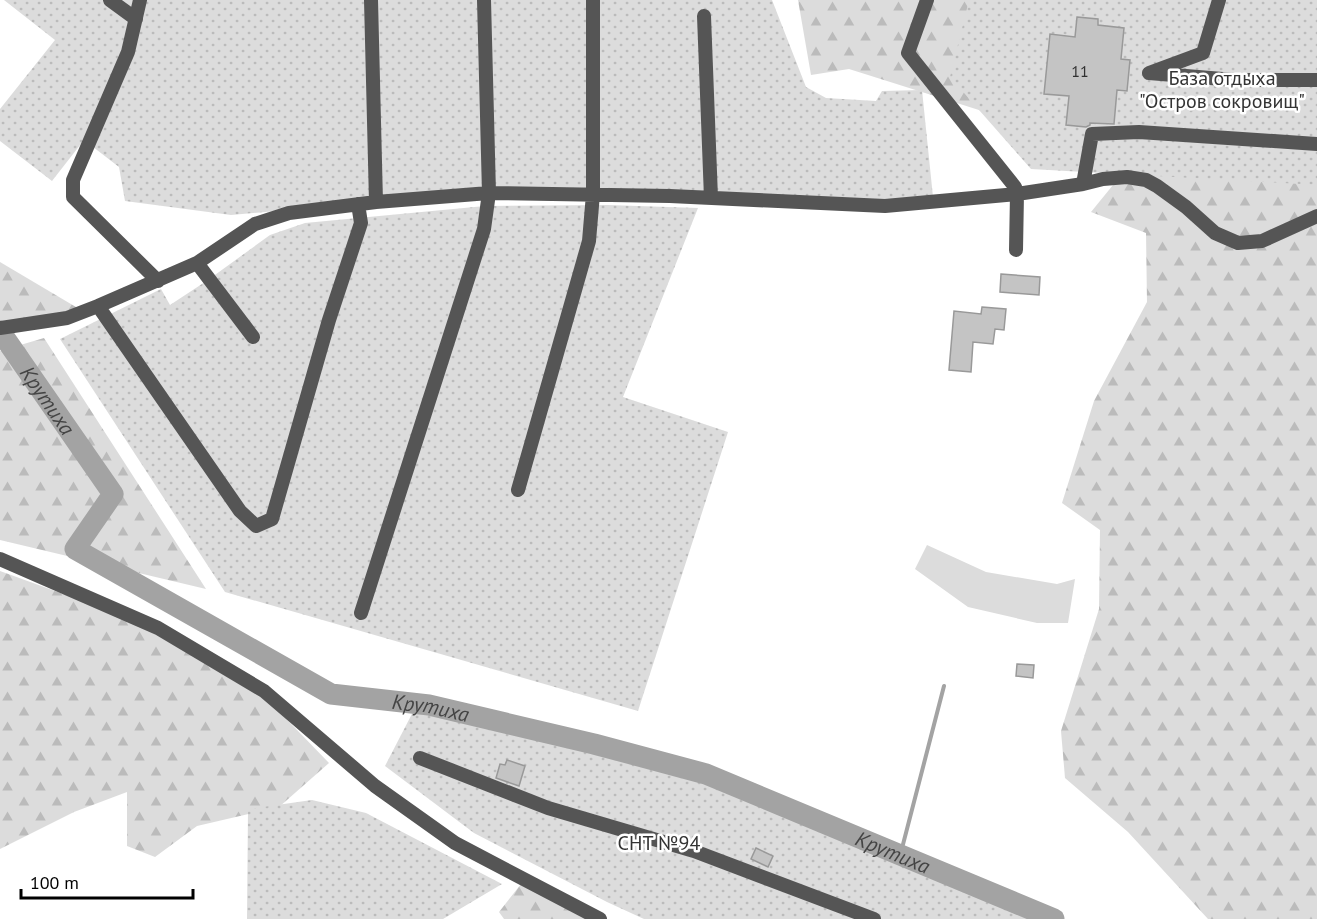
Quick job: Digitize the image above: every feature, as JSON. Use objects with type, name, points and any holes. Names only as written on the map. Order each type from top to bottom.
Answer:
[{"type":"street","points":[[110,0],[136,19]]},
{"type":"street","points":[[140,0],[128,52],[73,180],[73,196],[158,281]]},
{"type":"street","points":[[371,0],[376,202]]},
{"type":"street","points":[[361,613],[484,229],[489,193],[484,0]]},
{"type":"street","points":[[518,490],[589,241],[593,194],[592,0]]},
{"type":"street","points":[[927,0],[909,53],[1015,187],[1017,194],[1016,250]]},
{"type":"street","points":[[1219,0],[1203,53],[1149,73],[1235,80],[1317,80]]},
{"type":"street","points":[[704,16],[711,198]]},
{"type":"street","points":[[1083,184],[1092,134],[1139,132],[1317,144]]},
{"type":"street","points":[[0,328],[68,318],[98,306],[198,263],[255,224],[289,213],[376,202],[489,193],[593,194],[885,206],[1017,194],[1127,177],[1146,180],[1157,186],[1186,207],[1215,233],[1238,243],[1262,241],[1317,216]]},
{"type":"street","points":[[98,306],[240,511],[256,526],[272,519],[329,320],[361,223],[358,204]]},
{"type":"street","points":[[198,263],[253,337]]},
{"type":"street","points":[[0,559],[158,627],[264,691],[375,786],[455,843],[600,919]]},
{"type":"street","points":[[420,758],[548,808],[694,852],[874,919]]},
{"type":"green space","points":[[4,0],[772,0],[806,87],[826,98],[876,101],[882,91],[922,90],[933,197],[877,203],[508,190],[231,215],[125,201],[119,167],[84,140],[52,181],[0,141],[0,109],[55,40]]},
{"type":"green space","points":[[798,0],[1017,0],[1017,122],[849,69],[811,75]]},
{"type":"green space","name":"База отдыха \"Остров сокровищ\"","points":[[969,0],[1317,0],[1317,185],[1031,169],[950,77]]},
{"type":"green space","points":[[1317,98],[1317,919],[1208,919],[1128,832],[1065,778],[1061,731],[1099,609],[1100,530],[1062,503],[1094,401],[1147,302],[1146,233],[1091,212],[1135,158]]},
{"type":"green space","points":[[608,205],[698,208],[623,397],[728,432],[638,711],[225,592],[60,339],[161,289],[170,305],[270,235],[305,223],[485,206]]},
{"type":"green space","points":[[0,262],[81,310],[0,324]]},
{"type":"green space","points":[[44,338],[206,589],[0,540],[0,351]]},
{"type":"green space","points":[[927,545],[986,572],[1057,584],[1075,579],[1068,623],[1037,623],[968,607],[915,569]]},
{"type":"green space","points":[[0,571],[135,620],[268,700],[329,763],[279,807],[197,826],[155,857],[127,846],[127,792],[74,812],[0,849]]},
{"type":"green space","name":"СНТ №94","points":[[415,708],[697,774],[1031,919],[644,919],[474,833],[385,766]]},
{"type":"green space","points":[[312,800],[366,813],[502,884],[443,919],[247,919],[248,809]]},
{"type":"green space","points":[[521,884],[590,919],[504,919],[499,912]]},
{"type":"building","points":[[1077,17],[1098,19],[1098,25],[1124,28],[1121,59],[1130,60],[1127,91],[1117,90],[1114,124],[1090,123],[1086,127],[1066,125],[1069,96],[1044,94],[1050,34],[1075,37]]},
{"type":"building","points":[[1001,274],[1040,277],[1039,295],[1000,292]]},
{"type":"building","points":[[982,307],[1006,309],[1004,330],[995,329],[993,344],[973,342],[971,372],[949,370],[954,311],[981,314]]},
{"type":"building","points":[[1017,664],[1034,665],[1033,678],[1016,676]]},
{"type":"building","points":[[507,760],[525,766],[519,786],[496,778],[500,764],[505,765]]},
{"type":"building","points":[[756,848],[773,856],[768,867],[751,859]]},
{"type":"waterway","name":"Крутиха","points":[[0,331],[113,494],[75,549],[331,694],[429,705],[594,744],[706,774],[1054,919]]},
{"type":"waterway","points":[[900,856],[944,686]]}]
